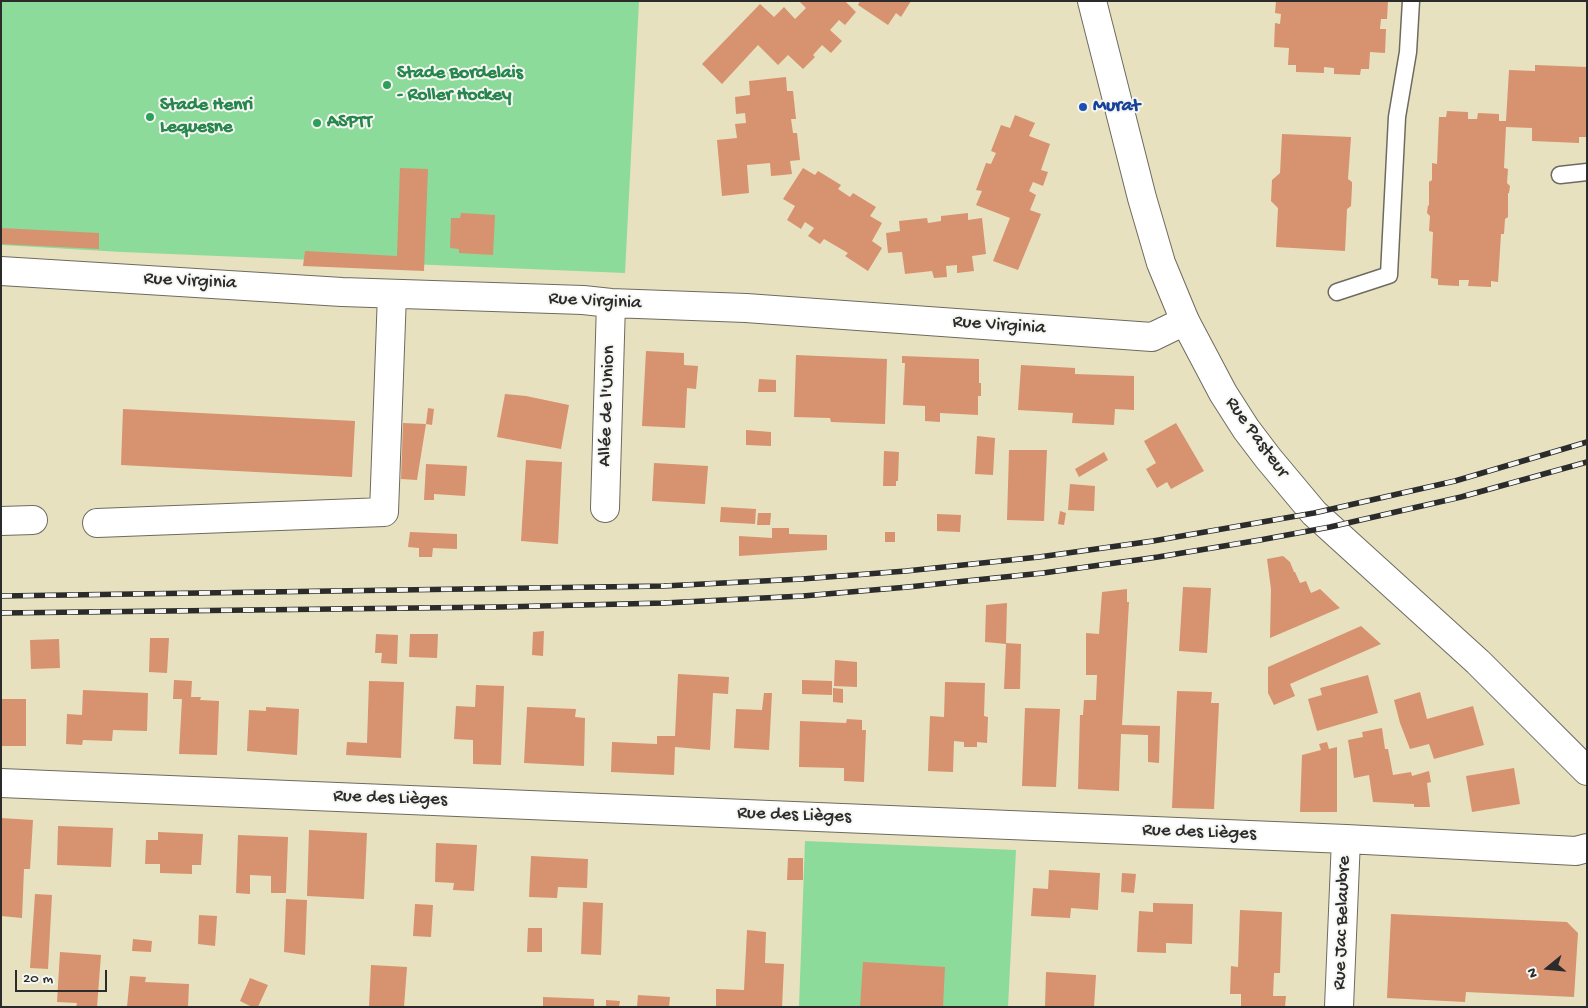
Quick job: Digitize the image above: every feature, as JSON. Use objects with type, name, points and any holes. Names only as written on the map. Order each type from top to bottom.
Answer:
[{"type":"street","name":"Rue Pasteur","points":[[1092,1],[1142,198],[1161,263],[1185,321],[1223,393],[1246,429],[1299,496],[1330,527],[1478,662],[1587,771]]},
{"type":"street","name":"Rue Virginia","points":[[1,271],[392,294],[582,300],[611,303],[746,308],[1152,337],[1185,321]]},
{"type":"street","points":[[97,523],[384,512],[392,294]]},
{"type":"street","name":"Allée de l'Union","points":[[605,508],[611,303]]},
{"type":"street","points":[[1,521],[34,520]]},
{"type":"street","name":"Rue des Lièges","points":[[1,783],[1346,839],[1576,851],[1587,848]]},
{"type":"street","name":"Rue Jac Belaubre","points":[[1339,1007],[1346,839]]},
{"type":"lane","points":[[1337,292],[1389,275],[1398,117],[1408,52],[1411,1]]},
{"type":"lane","points":[[1560,175],[1587,172]]},
{"type":"green space","name":"ASPTT","points":[[1,1],[639,1],[625,273],[122,252],[1,245]]},
{"type":"green space","points":[[805,841],[1016,850],[1008,1007],[799,1007]]},
{"type":"building","points":[[799,1],[845,1],[856,12],[845,25],[839,20],[830,30],[842,41],[831,53],[822,45],[813,55],[815,57],[803,69],[788,55],[778,65],[758,45],[722,84],[702,64],[760,4],[774,17],[784,7],[795,19],[806,8]]},
{"type":"building","points":[[860,1],[911,1],[901,17],[896,13],[888,25],[858,5]]},
{"type":"building","points":[[1276,1],[1388,1],[1387,19],[1381,19],[1380,29],[1386,29],[1385,53],[1370,52],[1369,69],[1361,69],[1360,75],[1334,74],[1334,68],[1324,67],[1324,73],[1296,72],[1296,65],[1288,65],[1289,48],[1274,47],[1275,23],[1280,24],[1281,14],[1275,13]]},
{"type":"building","points":[[1535,65],[1587,67],[1587,137],[1579,137],[1579,143],[1532,141],[1532,128],[1506,127],[1504,168],[1508,169],[1507,183],[1510,186],[1508,193],[1508,217],[1505,219],[1504,234],[1501,234],[1498,282],[1491,281],[1491,287],[1468,286],[1469,280],[1459,280],[1459,286],[1438,285],[1438,279],[1431,278],[1433,232],[1429,231],[1430,216],[1427,213],[1429,206],[1429,182],[1432,180],[1432,163],[1437,164],[1439,117],[1446,117],[1447,111],[1468,112],[1468,119],[1477,119],[1478,113],[1499,114],[1499,121],[1506,121],[1509,70],[1535,71]]},
{"type":"building","points":[[786,77],[787,91],[793,91],[796,119],[791,119],[793,133],[797,133],[800,160],[790,161],[792,174],[783,175],[771,176],[770,163],[747,165],[749,193],[722,196],[717,140],[737,138],[735,124],[746,123],[745,113],[736,114],[735,97],[750,95],[749,81]]},
{"type":"building","points":[[1015,115],[1035,123],[1029,136],[1050,144],[1041,170],[1048,172],[1043,186],[1033,182],[1029,191],[1036,195],[1030,210],[1041,214],[1018,270],[993,261],[1010,218],[976,205],[982,191],[976,190],[986,163],[991,164],[996,153],[991,151],[1001,125],[1010,128]]},
{"type":"building","points":[[1282,134],[1351,137],[1348,179],[1352,182],[1351,206],[1347,209],[1345,251],[1276,247],[1278,208],[1271,201],[1272,180],[1280,173]]},
{"type":"building","points":[[400,168],[428,169],[424,271],[303,266],[305,251],[397,256]]},
{"type":"building","points":[[803,168],[815,175],[818,171],[841,185],[838,189],[850,197],[853,193],[876,207],[870,216],[882,223],[872,241],[882,248],[868,271],[845,256],[848,253],[824,239],[820,244],[808,236],[814,228],[805,222],[801,229],[787,220],[795,206],[783,199]]},
{"type":"building","points":[[461,213],[495,215],[493,255],[459,253],[459,249],[450,248],[451,218],[460,218]]},
{"type":"building","points":[[968,213],[968,220],[982,218],[986,254],[972,256],[974,271],[957,273],[957,265],[946,266],[947,277],[934,278],[932,271],[905,274],[902,252],[888,253],[886,233],[900,231],[899,221],[927,218],[928,223],[941,221],[941,216]]},
{"type":"building","points":[[1,228],[99,233],[99,249],[1,244]]},
{"type":"building","points":[[646,351],[684,353],[684,365],[698,366],[696,389],[687,388],[685,428],[642,426]]},
{"type":"building","points":[[796,355],[887,359],[885,424],[831,422],[830,418],[794,417]]},
{"type":"building","points":[[902,356],[979,359],[981,396],[978,396],[978,415],[940,413],[940,422],[925,421],[925,406],[903,405],[905,363],[902,363]]},
{"type":"building","points":[[1021,365],[1075,368],[1075,374],[1134,376],[1134,410],[1115,409],[1114,425],[1072,423],[1073,413],[1018,410]]},
{"type":"building","points":[[759,379],[776,380],[776,392],[758,392]]},
{"type":"building","points":[[505,394],[526,396],[569,405],[561,449],[497,437]]},
{"type":"building","points":[[428,408],[434,409],[432,425],[426,424]]},
{"type":"building","points":[[123,409],[355,421],[352,477],[121,465]]},
{"type":"building","points":[[403,423],[426,424],[417,480],[401,479]]},
{"type":"building","points":[[1176,423],[1204,471],[1171,489],[1167,482],[1157,488],[1146,469],[1156,463],[1144,441]]},
{"type":"building","points":[[746,430],[771,432],[771,446],[746,445]]},
{"type":"building","points":[[977,436],[995,438],[993,475],[975,474]]},
{"type":"building","points":[[1009,450],[1047,450],[1044,521],[1007,520]]},
{"type":"building","points":[[884,451],[899,452],[898,481],[896,481],[896,486],[883,486]]},
{"type":"building","points":[[1104,452],[1108,460],[1079,477],[1075,469]]},
{"type":"building","points":[[526,460],[562,462],[558,544],[521,541]]},
{"type":"building","points":[[654,463],[708,466],[705,504],[652,501]]},
{"type":"building","points":[[426,464],[467,466],[465,496],[434,494],[434,500],[424,500]]},
{"type":"building","points":[[1070,484],[1095,486],[1094,511],[1068,510]]},
{"type":"building","points":[[721,507],[756,509],[755,524],[720,522]]},
{"type":"building","points":[[1060,511],[1066,513],[1064,525],[1058,524]]},
{"type":"building","points":[[758,513],[771,513],[770,525],[757,525]]},
{"type":"building","points":[[937,514],[961,515],[960,532],[937,531]]},
{"type":"building","points":[[772,528],[789,528],[789,534],[827,535],[827,550],[739,556],[739,536],[772,538]]},
{"type":"building","points":[[410,532],[457,534],[457,549],[433,548],[432,557],[419,557],[419,548],[408,547]]},
{"type":"building","points":[[885,532],[895,532],[895,542],[885,542]]},
{"type":"building","points":[[1283,556],[1290,562],[1300,583],[1306,581],[1311,593],[1320,589],[1340,608],[1270,638],[1271,589],[1267,559]]},
{"type":"building","points":[[1183,587],[1211,588],[1207,653],[1179,651]]},
{"type":"building","points":[[1127,589],[1127,602],[1129,602],[1122,725],[1160,726],[1159,763],[1148,762],[1148,735],[1121,734],[1119,791],[1078,789],[1080,715],[1083,715],[1084,700],[1096,700],[1097,675],[1086,675],[1086,633],[1099,634],[1102,592]]},
{"type":"building","points":[[1007,603],[1006,643],[1021,644],[1020,689],[1004,689],[1006,644],[985,642],[986,605]]},
{"type":"building","points":[[1361,626],[1381,644],[1290,684],[1295,696],[1274,705],[1268,693],[1268,667]]},
{"type":"building","points":[[544,631],[543,656],[532,655],[533,632]]},
{"type":"building","points":[[376,634],[398,635],[397,664],[381,663],[382,653],[375,653]]},
{"type":"building","points":[[410,634],[438,634],[437,658],[409,657]]},
{"type":"building","points":[[150,638],[169,638],[167,673],[149,672]]},
{"type":"building","points":[[59,639],[60,668],[31,669],[30,640]]},
{"type":"building","points":[[835,660],[857,662],[857,687],[834,686]]},
{"type":"building","points":[[678,674],[729,677],[728,694],[713,693],[710,750],[675,747],[674,775],[611,772],[612,742],[657,744],[657,736],[675,736]]},
{"type":"building","points":[[1368,675],[1378,713],[1317,731],[1308,699],[1322,695],[1320,688]]},
{"type":"building","points":[[174,680],[192,681],[191,697],[201,697],[200,700],[219,701],[217,755],[179,754],[182,699],[173,699]]},
{"type":"building","points":[[802,680],[832,681],[832,695],[802,694]]},
{"type":"building","points":[[369,681],[404,682],[401,758],[346,755],[347,742],[367,743]]},
{"type":"building","points":[[945,682],[985,683],[984,716],[988,717],[987,743],[977,742],[977,747],[964,747],[964,742],[954,741],[953,772],[928,771],[930,716],[944,717]]},
{"type":"building","points":[[476,685],[504,686],[501,765],[473,764],[473,740],[454,739],[456,706],[475,707]]},
{"type":"building","points":[[833,688],[843,689],[843,703],[833,702]]},
{"type":"building","points":[[83,690],[148,693],[147,731],[113,730],[112,741],[83,740],[82,745],[66,744],[67,714],[82,715]]},
{"type":"building","points":[[1177,691],[1212,692],[1211,703],[1219,703],[1214,809],[1172,808]]},
{"type":"building","points":[[1420,692],[1427,719],[1473,706],[1484,745],[1434,759],[1429,744],[1410,749],[1394,700]]},
{"type":"building","points":[[764,693],[772,693],[769,750],[734,748],[736,709],[762,710]]},
{"type":"building","points":[[1,699],[26,699],[26,746],[1,746]]},
{"type":"building","points":[[266,707],[299,709],[297,755],[247,751],[249,710],[266,711]]},
{"type":"building","points":[[527,707],[576,709],[575,717],[585,718],[584,766],[524,763]]},
{"type":"building","points":[[1025,708],[1060,709],[1056,787],[1022,786]]},
{"type":"building","points":[[847,719],[862,720],[862,730],[866,730],[864,782],[844,781],[844,768],[799,767],[800,721],[846,723]]},
{"type":"building","points":[[1382,728],[1385,749],[1388,749],[1393,775],[1411,772],[1412,776],[1429,771],[1431,782],[1427,783],[1430,807],[1414,807],[1414,804],[1373,802],[1369,775],[1354,778],[1348,740],[1363,737],[1362,732]]},
{"type":"building","points":[[1327,742],[1329,749],[1337,747],[1337,812],[1300,812],[1302,755],[1321,750],[1319,744]]},
{"type":"building","points":[[1514,768],[1520,804],[1472,812],[1466,776]]},
{"type":"building","points":[[1,818],[33,820],[30,869],[24,869],[22,918],[1,916]]},
{"type":"building","points":[[58,826],[113,828],[111,867],[57,865]]},
{"type":"building","points":[[309,830],[367,833],[364,899],[307,896]]},
{"type":"building","points":[[158,832],[203,834],[201,865],[192,865],[192,874],[160,873],[160,864],[145,864],[146,840],[158,840]]},
{"type":"building","points":[[238,835],[288,837],[286,893],[271,893],[271,876],[250,875],[250,894],[236,893]]},
{"type":"building","points":[[436,843],[477,845],[474,891],[453,890],[454,883],[435,882]]},
{"type":"building","points":[[531,856],[588,859],[587,888],[558,887],[557,898],[529,897]]},
{"type":"building","points":[[788,858],[803,858],[803,880],[787,880]]},
{"type":"building","points":[[1049,870],[1100,873],[1098,910],[1071,908],[1070,918],[1031,916],[1033,888],[1048,889]]},
{"type":"building","points":[[1122,873],[1136,874],[1134,893],[1121,892]]},
{"type":"building","points":[[35,894],[52,895],[48,969],[30,968]]},
{"type":"building","points":[[286,899],[307,900],[305,955],[284,952]]},
{"type":"building","points":[[583,902],[603,903],[601,955],[581,954]]},
{"type":"building","points":[[1153,903],[1193,904],[1192,944],[1166,943],[1166,953],[1137,952],[1139,911],[1153,912]]},
{"type":"building","points":[[415,904],[433,905],[431,937],[413,936]]},
{"type":"building","points":[[1240,910],[1282,912],[1280,973],[1274,973],[1273,996],[1286,996],[1285,1007],[1241,1007],[1241,994],[1230,994],[1231,966],[1238,967]]},
{"type":"building","points":[[1391,914],[1567,922],[1578,933],[1574,997],[1466,992],[1465,1002],[1387,998]]},
{"type":"building","points":[[199,915],[217,916],[215,946],[198,944]]},
{"type":"building","points":[[528,928],[542,928],[542,952],[527,952]]},
{"type":"building","points":[[747,930],[766,932],[765,963],[784,964],[782,1007],[716,1007],[716,989],[744,990]]},
{"type":"building","points":[[133,939],[152,941],[151,952],[132,951]]},
{"type":"building","points":[[60,952],[101,955],[97,1007],[76,1007],[77,1003],[57,1002]]},
{"type":"building","points":[[863,962],[945,967],[943,1007],[860,1007]]},
{"type":"building","points":[[371,965],[407,967],[404,1007],[369,1007]]},
{"type":"building","points":[[1046,972],[1096,975],[1094,1007],[1045,1007]]},
{"type":"building","points":[[130,976],[146,977],[145,982],[189,984],[188,1007],[127,1007]]},
{"type":"building","points":[[250,978],[268,985],[258,1007],[252,1007],[240,1001]]},
{"type":"building","points":[[638,995],[670,997],[669,1007],[637,1007]]},
{"type":"building","points":[[543,997],[594,999],[594,1007],[543,1007]]},
{"type":"building","points":[[606,1000],[620,1001],[619,1007],[606,1007]]},
{"type":"railway","points":[[1,596],[664,586],[802,579],[906,571],[1039,557],[1153,541],[1314,513],[1455,481],[1587,442]]},
{"type":"railway","points":[[1,613],[501,607],[664,603],[803,596],[908,587],[1043,573],[1260,540],[1330,527],[1461,497],[1587,462]]},
{"type":"place","name":"Stade Bordelais - Roller Hockey","points":[[387,85]]},
{"type":"place","name":"Murat","points":[[1083,107]]},
{"type":"place","name":"Stade Henri Lequesne","points":[[150,117]]},
{"type":"place","name":"ASPTT","points":[[317,123]]}]
